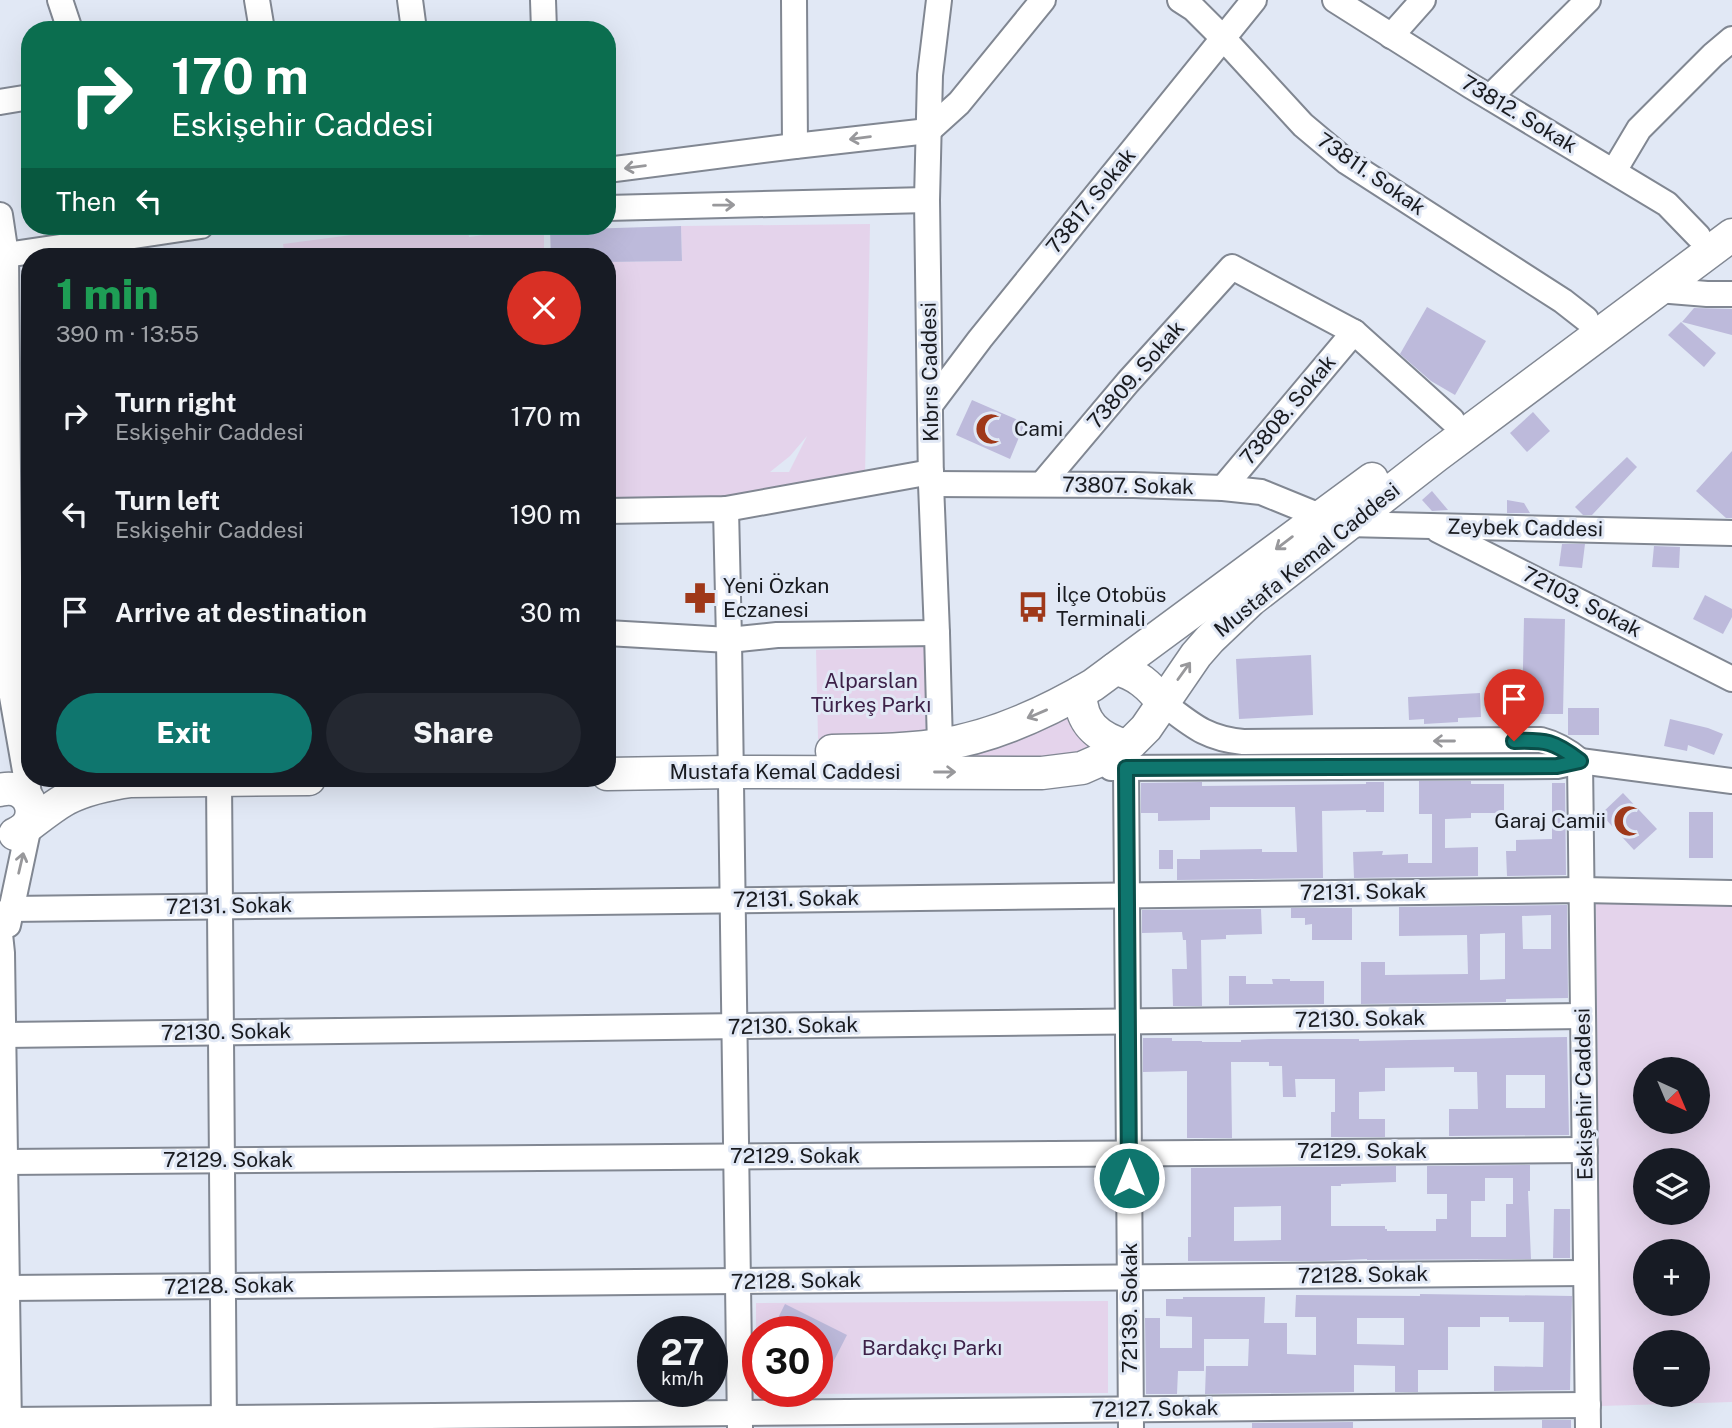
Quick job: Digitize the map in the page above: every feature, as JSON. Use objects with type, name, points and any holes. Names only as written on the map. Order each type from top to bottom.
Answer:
[{"type":"main road","name":"Mustafa Kemal Caddesi","points":[[616,756],[1042,773],[1082,768],[1116,753],[1126,757],[1196,655],[1333,520],[1452,420],[1732,210]]},
{"type":"main road","name":"Mustafa Kemal Caddesi","points":[[616,773],[940,746],[991,732],[1063,703],[1333,520],[1732,235]]},
{"type":"main road","points":[[1115,669],[1141,680],[1163,703]]},
{"type":"main road","points":[[1081,692],[1080,702],[1091,726],[1126,757]]},
{"type":"main road","points":[[19,806],[65,800],[100,787]]},
{"type":"street","points":[[60,0],[67,21]]},
{"type":"street","points":[[257,0],[260,21]]},
{"type":"street","points":[[410,0],[413,21]]},
{"type":"street","points":[[543,0],[544,21]]},
{"type":"street","points":[[794,0],[795,146]]},
{"type":"street","name":"Kıbrıs Caddesi","points":[[939,0],[930,75],[927,200],[931,478],[940,746]]},
{"type":"street","points":[[616,169],[928,131],[959,103],[1044,0]]},
{"type":"street","name":"73811. Sokak","points":[[1181,0],[1223,38],[1303,125],[1347,162],[1563,300],[1586,319]]},
{"type":"street","name":"73817. Sokak","points":[[931,404],[980,339],[1254,0]]},
{"type":"street","name":"73812. Sokak","points":[[1335,0],[1668,204],[1698,236]]},
{"type":"street","points":[[1391,36],[1423,0]]},
{"type":"street","points":[[1490,97],[1588,0]]},
{"type":"street","points":[[1614,171],[1639,129],[1732,39]]},
{"type":"street","points":[[0,102],[21,98]]},
{"type":"street","points":[[616,208],[927,200]]},
{"type":"street","points":[[0,215],[6,255],[3,283],[20,644],[5,685],[0,733]]},
{"type":"street","points":[[43,248],[113,235]]},
{"type":"street","points":[[6,255],[21,252]]},
{"type":"street","name":"73809. Sokak","points":[[1042,484],[1128,382],[1233,267],[1354,332]]},
{"type":"street","points":[[1658,290],[1732,294]]},
{"type":"street","points":[[1354,332],[1452,420]]},
{"type":"street","name":"73808. Sokak","points":[[1223,488],[1354,332]]},
{"type":"street","name":"73807. Sokak","points":[[616,511],[726,509],[931,478],[1042,484],[1223,488],[1261,492],[1333,520]]},
{"type":"street","points":[[726,509],[740,1420]]},
{"type":"street","name":"Zeybek Caddesi","points":[[1333,520],[1431,526],[1732,533]]},
{"type":"street","name":"72103. Sokak","points":[[1431,526],[1732,679]]},
{"type":"street","points":[[616,634],[729,640],[777,635],[937,634]]},
{"type":"street","points":[[5,685],[19,806],[10,909],[1,947],[5,1162],[3,1208],[7,1289],[4,1336],[8,1424]]},
{"type":"street","points":[[1163,703],[1197,730],[1228,741],[1541,740],[1565,749],[1580,761]]},
{"type":"street","points":[[1126,757],[1557,766],[1580,761],[1732,781]]},
{"type":"street","name":"72139. Sokak","points":[[1126,757],[1131,1419]]},
{"type":"street","name":"Eskişehir Caddesi","points":[[1580,761],[1588,1416]]},
{"type":"street","points":[[218,787],[224,1423]]},
{"type":"street","name":"72131. Sokak","points":[[10,909],[1582,890],[1732,893]]},
{"type":"street","name":"72130. Sokak","points":[[3,1035],[1583,1016]]},
{"type":"street","name":"72129. Sokak","points":[[5,1162],[1585,1150]]},
{"type":"street","name":"72128. Sokak","points":[[7,1289],[1586,1273]]},
{"type":"street","name":"72127. Sokak","points":[[8,1424],[1588,1416]]},
{"type":"green space","points":[[870,224],[865,475],[739,497],[616,498],[616,262],[682,261],[681,226]],"holes":[[[807,436],[789,472],[770,472],[790,456]]]},
{"type":"green space","points":[[352,235],[544,235],[544,248],[284,248],[283,244]]},
{"type":"green space","name":"Alparslan Türkeş Parkı","points":[[924,647],[926,736],[818,739],[816,650]]},
{"type":"green space","points":[[1071,712],[1077,732],[1093,751],[1054,757],[973,759],[974,746]]},
{"type":"green space","points":[[1596,900],[1732,903],[1732,1402],[1710,1403],[1710,1330],[1633,1330],[1633,1405],[1601,1406]]},
{"type":"green space","name":"Bardakçı Parkı","points":[[1108,1301],[1108,1393],[833,1394],[833,1316],[756,1316],[756,1303]]},
{"type":"building","points":[[681,226],[682,261],[616,262],[616,248],[551,248],[550,235],[616,235],[616,228]]},
{"type":"building","points":[[1427,307],[1486,341],[1455,395],[1431,381],[1400,354]]},
{"type":"building","points":[[1694,308],[1732,309],[1732,335],[1682,322]]},
{"type":"building","points":[[1681,322],[1716,353],[1704,367],[1668,335]]},
{"type":"building","name":"Cami","points":[[972,400],[1025,423],[1010,459],[956,435]]},
{"type":"building","points":[[1533,412],[1550,431],[1527,452],[1510,433]]},
{"type":"building","points":[[1732,451],[1732,518],[1726,518],[1696,491]]},
{"type":"building","points":[[1627,457],[1637,467],[1592,515],[1583,515],[1575,507]]},
{"type":"building","points":[[1432,491],[1448,510],[1432,511],[1422,500]]},
{"type":"building","points":[[1507,500],[1524,503],[1530,513],[1507,513]]},
{"type":"building","points":[[1562,544],[1585,544],[1582,568],[1559,566]]},
{"type":"building","points":[[1654,546],[1680,547],[1679,568],[1652,567]]},
{"type":"building","points":[[1705,595],[1732,609],[1732,617],[1723,634],[1693,619]]},
{"type":"building","points":[[1524,618],[1565,619],[1563,714],[1522,714]]},
{"type":"building","points":[[1311,655],[1313,715],[1239,719],[1236,659]]},
{"type":"building","points":[[1480,693],[1481,717],[1458,718],[1458,722],[1424,724],[1424,719],[1409,720],[1408,697]]},
{"type":"building","points":[[1568,708],[1599,708],[1599,735],[1568,735]]},
{"type":"building","points":[[1670,719],[1723,734],[1714,755],[1688,745],[1687,751],[1664,746]]},
{"type":"building","points":[[1419,781],[1504,784],[1504,813],[1471,813],[1471,818],[1445,819],[1445,848],[1478,847],[1478,876],[1354,878],[1353,852],[1408,854],[1408,863],[1432,863],[1432,814],[1419,814]]},
{"type":"building","points":[[1202,782],[1202,786],[1384,782],[1384,812],[1322,811],[1323,878],[1177,880],[1177,859],[1200,859],[1200,850],[1262,849],[1262,852],[1297,852],[1295,807],[1210,807],[1210,820],[1158,821],[1158,813],[1141,813],[1141,783]]},
{"type":"building","points":[[1552,783],[1565,783],[1566,875],[1507,876],[1506,851],[1516,851],[1516,840],[1552,839]]},
{"type":"building","name":"Garaj Camii","points":[[1623,793],[1657,829],[1634,850],[1601,814]]},
{"type":"building","points":[[1689,812],[1713,812],[1713,858],[1689,858]]},
{"type":"building","points":[[1159,850],[1173,850],[1173,869],[1159,869]]},
{"type":"building","points":[[1567,905],[1568,998],[1506,999],[1506,1002],[1361,1004],[1361,962],[1385,962],[1385,975],[1468,974],[1467,935],[1399,936],[1399,907]],"holes":[[[1551,915],[1551,949],[1523,949],[1522,916]],[[1505,933],[1505,979],[1480,980],[1480,934]]]},
{"type":"building","points":[[1291,908],[1352,908],[1352,940],[1312,940],[1312,924],[1305,925],[1305,918],[1291,918]]},
{"type":"building","points":[[1261,909],[1262,934],[1226,935],[1226,939],[1201,940],[1202,1006],[1173,1006],[1172,969],[1187,969],[1186,940],[1183,940],[1182,932],[1142,933],[1142,910]]},
{"type":"building","points":[[1229,976],[1246,976],[1246,984],[1273,984],[1272,979],[1324,981],[1324,1004],[1229,1005]]},
{"type":"building","points":[[1567,1037],[1569,1135],[1449,1136],[1449,1109],[1478,1109],[1477,1072],[1454,1072],[1454,1067],[1385,1068],[1385,1091],[1359,1092],[1359,1119],[1385,1119],[1385,1137],[1331,1137],[1331,1112],[1335,1112],[1335,1079],[1295,1079],[1296,1097],[1283,1097],[1282,1066],[1269,1066],[1269,1062],[1231,1062],[1232,1138],[1187,1138],[1187,1071],[1143,1072],[1143,1038],[1202,1042],[1269,1039],[1359,1041]],"holes":[[[1506,1075],[1545,1075],[1545,1108],[1506,1108]]]},
{"type":"building","points":[[1530,1165],[1528,1191],[1531,1259],[1188,1261],[1188,1237],[1191,1237],[1191,1168],[1396,1166],[1396,1182],[1331,1186],[1331,1226],[1385,1226],[1387,1231],[1436,1231],[1436,1219],[1447,1219],[1447,1194],[1427,1194],[1427,1166]],"holes":[[[1485,1178],[1513,1178],[1513,1204],[1506,1204],[1506,1237],[1471,1237],[1471,1201],[1485,1201]],[[1281,1206],[1281,1240],[1234,1241],[1234,1207]]]},
{"type":"building","points":[[1554,1209],[1570,1209],[1570,1258],[1553,1258]]},
{"type":"building","points":[[1296,1295],[1572,1296],[1570,1390],[1494,1391],[1494,1366],[1543,1367],[1544,1322],[1509,1322],[1509,1317],[1480,1317],[1480,1327],[1448,1327],[1448,1370],[1418,1370],[1418,1392],[1395,1392],[1395,1366],[1354,1365],[1354,1392],[1205,1394],[1206,1366],[1248,1366],[1249,1339],[1204,1339],[1204,1371],[1178,1371],[1177,1394],[1146,1394],[1145,1318],[1160,1318],[1160,1348],[1192,1348],[1192,1317],[1166,1316],[1166,1299],[1265,1297],[1264,1323],[1287,1323],[1287,1354],[1316,1355],[1316,1317],[1295,1317]],"holes":[[[1357,1318],[1404,1318],[1404,1345],[1357,1344]]]},
{"type":"building","points":[[785,1304],[809,1316],[779,1316]]},
{"type":"building","points":[[833,1328],[847,1335],[833,1362]]},
{"type":"building","points":[[1542,1420],[1571,1420],[1571,1428],[1542,1428]]},
{"type":"building","points":[[1353,1422],[1353,1428],[1252,1428],[1252,1423]]},
{"type":"place","name":"Cami","points":[[991,429]]},
{"type":"place","name":"Yeni Özkan Eczanesi","points":[[700,598]]},
{"type":"place","name":"İlçe Otobüs Terminali","points":[[1033,607]]},
{"type":"place","name":"Garaj Camii","points":[[1629,821]]},
{"type":"route","points":[[1129,1178],[1126,768],[1557,766],[1580,761],[1552,743],[1541,740],[1514,741]]}]
